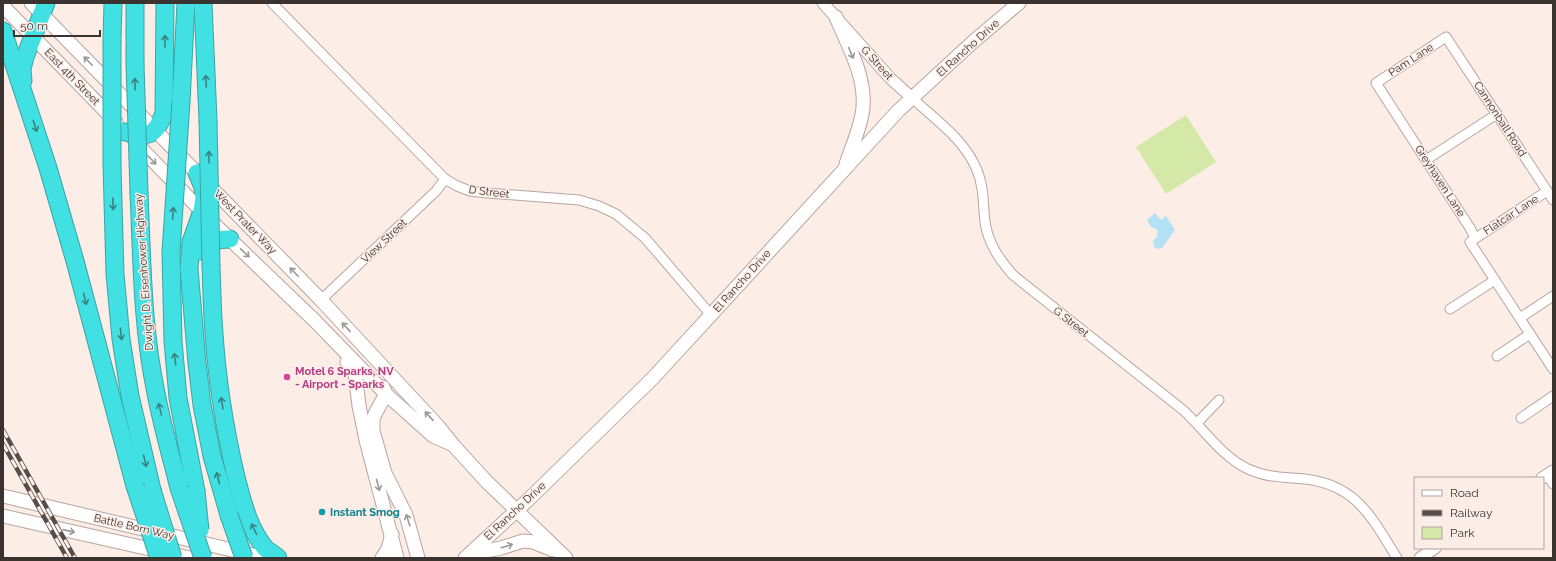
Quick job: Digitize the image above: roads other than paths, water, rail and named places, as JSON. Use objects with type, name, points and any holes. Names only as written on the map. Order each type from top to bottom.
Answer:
[{"type":"highway","points":[[113,3],[112,165],[115,274],[121,339],[130,396],[152,490],[173,558]]},
{"type":"highway","name":"Dwight D. Eisenhower Highway","points":[[135,3],[134,63],[143,291],[147,337],[156,392],[178,488],[203,558]]},
{"type":"highway","points":[[125,132],[143,136],[149,135],[161,122],[165,102],[165,3]]},
{"type":"highway","points":[[186,3],[171,252],[173,341],[178,398],[196,491],[203,558]]},
{"type":"highway","points":[[203,3],[208,120],[211,266],[214,333],[218,375],[226,425],[240,493],[254,530],[266,549],[278,558]]},
{"type":"highway","points":[[23,89],[22,69],[33,37],[39,6]]},
{"type":"highway","points":[[3,32],[48,168],[75,261],[135,486],[159,558]]},
{"type":"highway","points":[[197,172],[204,198],[202,212],[191,242],[189,269],[202,405],[212,456],[229,515],[244,558]]},
{"type":"highway","points":[[192,293],[195,263],[200,252],[207,244],[213,241],[230,239]]},
{"type":"main road","name":"El Rancho Drive","points":[[467,556],[621,411],[845,168],[912,98],[974,41],[1019,3]]},
{"type":"main road","name":"East 4th Street","points":[[3,6],[125,132]]},
{"type":"main road","name":"West Prater Way","points":[[39,6],[155,129],[371,353],[438,426],[454,446],[516,511],[563,556]]},
{"type":"main road","points":[[836,18],[859,74],[863,97],[862,114],[845,168]]},
{"type":"main road","name":"West Prater Way","points":[[125,132],[202,212],[314,320],[386,394],[433,436],[454,446]]},
{"type":"main road","points":[[314,320],[326,340],[344,358],[355,372],[359,406],[366,440],[392,534],[397,558]]},
{"type":"main road","points":[[371,353],[386,394],[373,419],[372,431],[385,474],[406,515],[418,558]]},
{"type":"main road","name":"Battle Born Way","points":[[3,496],[266,558]]},
{"type":"main road","name":"Battle Born Way","points":[[3,516],[190,558]]},
{"type":"main road","points":[[382,558],[388,549],[392,534]]},
{"type":"main road","points":[[467,556],[523,541],[533,542],[563,556]]},
{"type":"street","name":"D Street","points":[[272,3],[445,179],[456,186],[470,191],[579,200],[599,206],[616,214],[645,238],[711,315]]},
{"type":"street","name":"G Street","points":[[823,3],[890,78],[954,136],[970,155],[982,188],[985,222],[989,238],[1002,263],[1013,275],[1197,423],[1232,460],[1247,469],[1263,475],[1279,478],[1315,480],[1346,492],[1370,514],[1397,558]]},
{"type":"street","name":"Pam Lane","points":[[1376,83],[1446,37]]},
{"type":"street","name":"Cannonball Road","points":[[1446,37],[1553,200]]},
{"type":"street","name":"Greyhaven Lane","points":[[1376,83],[1470,228],[1475,238],[1470,242],[1553,369]]},
{"type":"street","points":[[1426,160],[1497,114]]},
{"type":"street","name":"View Street","points":[[321,300],[436,191],[445,179]]},
{"type":"street","name":"Flatcar Lane","points":[[1475,238],[1547,191]]},
{"type":"street","points":[[1450,310],[1495,280]]},
{"type":"street","points":[[1520,318],[1553,296]]},
{"type":"street","points":[[1497,356],[1530,334]]},
{"type":"street","points":[[1520,418],[1553,396]]},
{"type":"street","points":[[1197,423],[1219,400]]},
{"type":"street","points":[[1547,474],[1553,484]]},
{"type":"street","points":[[1420,558],[1434,549]]},
{"type":"water","points":[[1155,213],[1161,220],[1166,216],[1175,230],[1162,248],[1158,249],[1154,247],[1153,241],[1157,236],[1158,230],[1151,227],[1147,220]]},
{"type":"railway","points":[[3,430],[75,558]]},
{"type":"railway","points":[[3,444],[67,558]]},
{"type":"place","name":"Motel 6 Sparks, NV - Airport - Sparks","points":[[287,377]]},
{"type":"place","name":"Instant Smog","points":[[322,512]]}]
